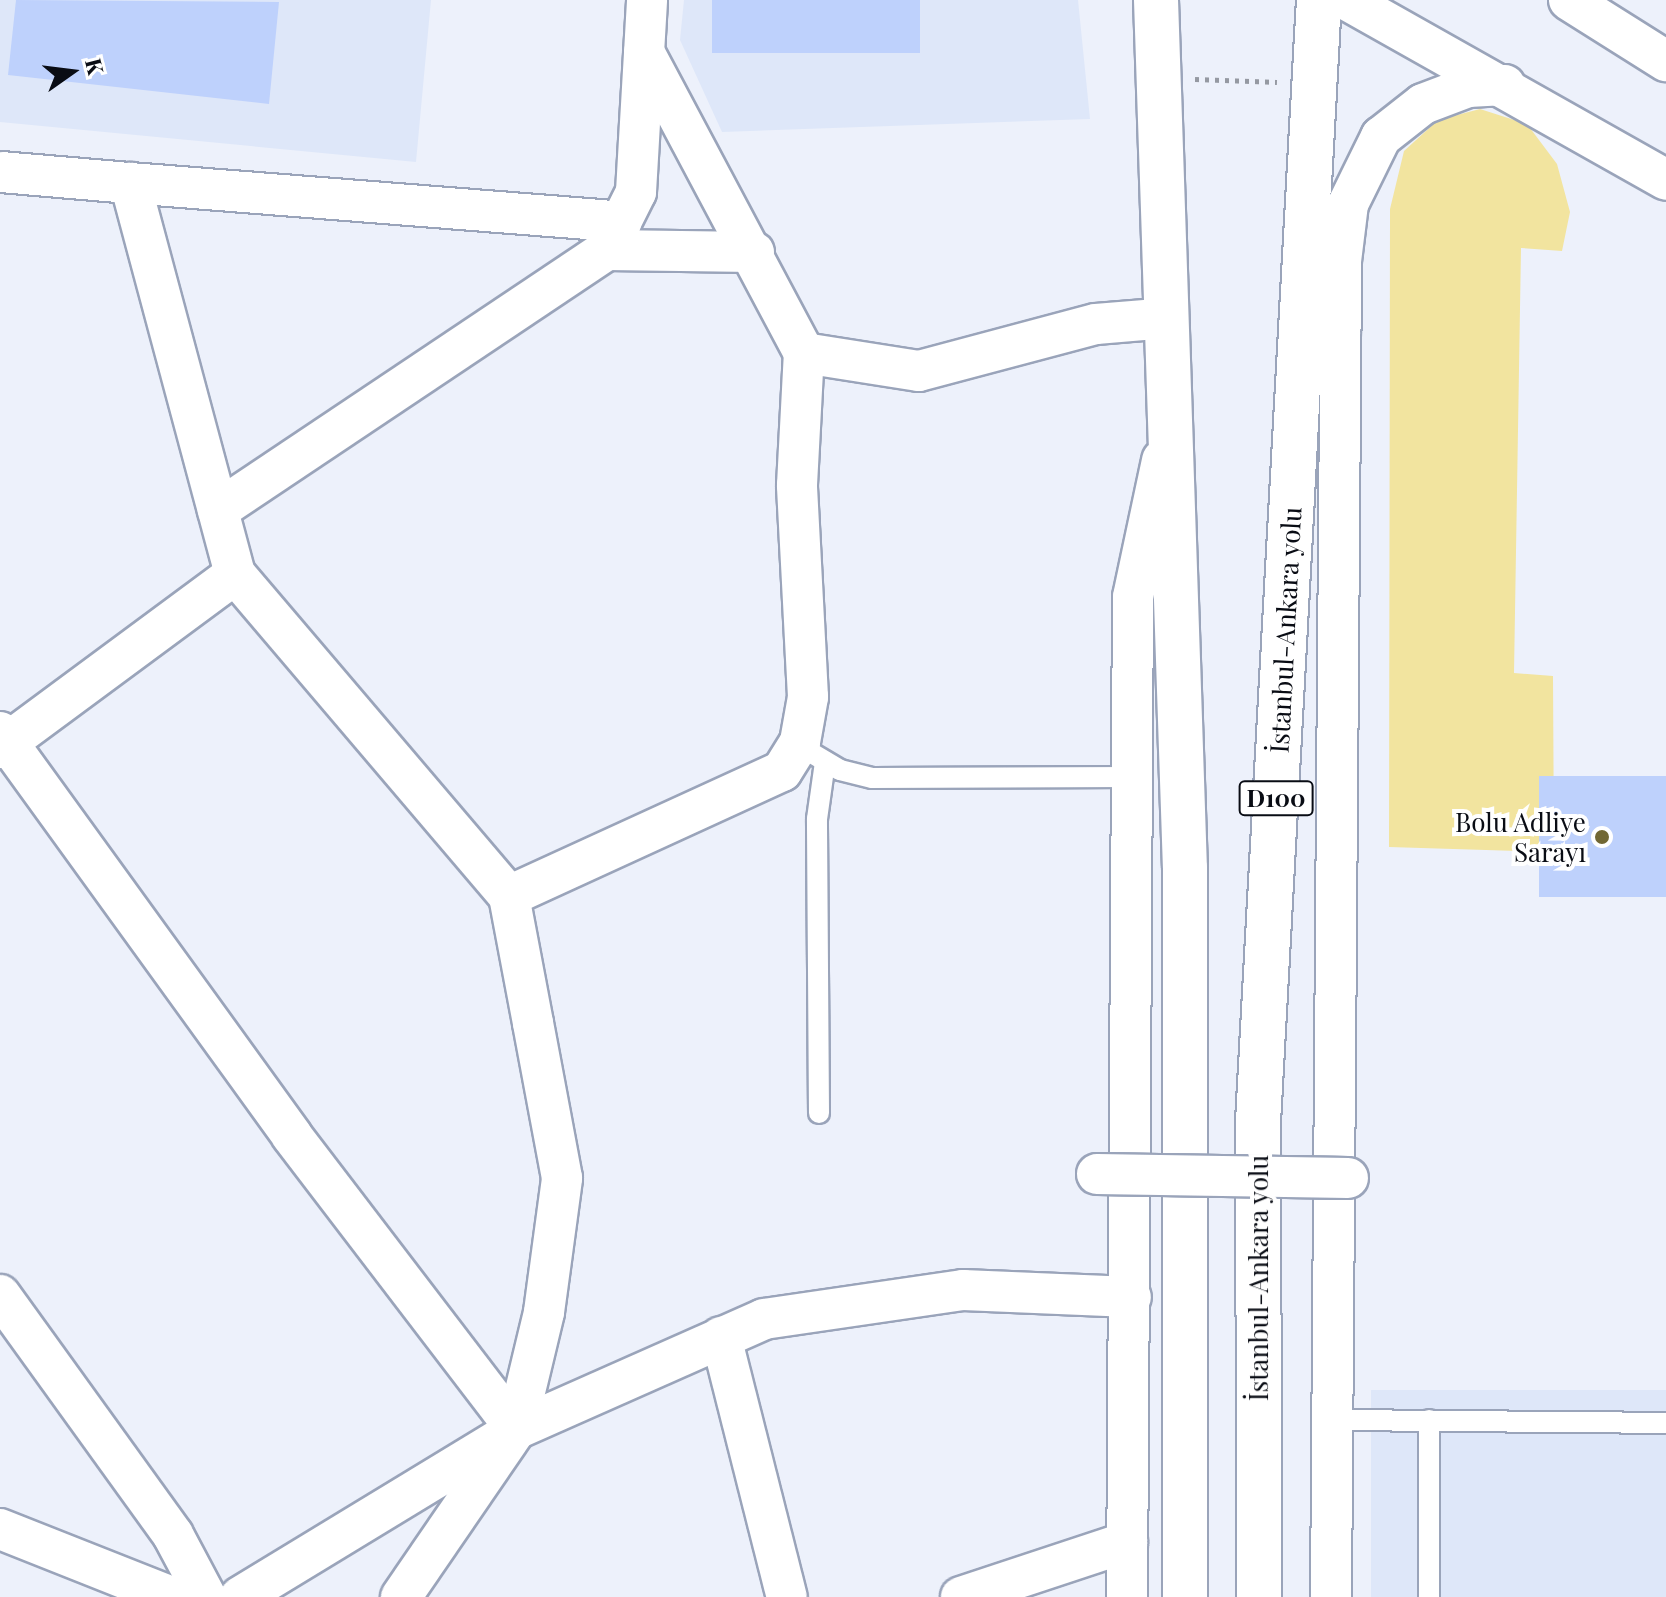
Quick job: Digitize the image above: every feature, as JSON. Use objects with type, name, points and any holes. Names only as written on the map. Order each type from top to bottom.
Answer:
[{"type":"highway","points":[[1156,0],[1185,868],[1185,1597]]},
{"type":"highway","name":"İstanbul-Ankara yolu","points":[[1259,1597],[1258,1122],[1319,0]]},
{"type":"highway","points":[[1308,222],[1338,331]]},
{"type":"street","points":[[218,510],[614,236],[636,192],[647,0]]},
{"type":"street","points":[[1347,0],[1460,66],[1505,85],[1666,180]]},
{"type":"street","points":[[1569,0],[1666,61]]},
{"type":"street","points":[[509,896],[782,771],[812,752],[797,485],[804,353],[754,252],[644,52]]},
{"type":"street","points":[[1331,1597],[1342,655],[1338,331],[1348,204],[1381,137],[1423,104],[1468,87],[1505,85]]},
{"type":"street","points":[[1,172],[130,183],[754,252]]},
{"type":"street","points":[[130,183],[235,574],[509,896],[562,1178],[544,1312],[516,1429],[401,1597]]},
{"type":"street","points":[[804,353],[919,371],[1096,324],[1167,318]]},
{"type":"street","points":[[1127,1597],[1133,597],[1172,413]]},
{"type":"street","points":[[235,574],[3,741],[292,1136],[516,1429]]},
{"type":"street","points":[[1097,1174],[1348,1178]]},
{"type":"street","points":[[240,1597],[516,1429],[764,1319],[963,1290],[1131,1297]]},
{"type":"street","points":[[0,1295],[173,1535],[206,1597]]},
{"type":"street","points":[[721,1337],[787,1597]]},
{"type":"street","points":[[961,1597],[1127,1542]]},
{"type":"street","points":[[8,1546],[172,1597]]},
{"type":"lane","points":[[819,1113],[817,819],[812,752],[872,778],[1131,777]]},
{"type":"lane","points":[[1334,1420],[1666,1423]]},
{"type":"lane","points":[[1429,1420],[1429,1597]]},
{"type":"path","points":[[1190,79],[1281,82]]},
{"type":"shaded area","points":[[0,0],[431,0],[416,162],[0,122]]},
{"type":"shaded area","points":[[684,0],[1078,0],[1090,119],[722,132],[680,40]]},
{"type":"shaded area","points":[[1480,109],[1527,124],[1557,164],[1570,212],[1562,251],[1521,248],[1514,673],[1553,676],[1554,852],[1389,847],[1390,209],[1404,151],[1438,120]]},
{"type":"shaded area","points":[[1371,1390],[1666,1390],[1666,1597],[1371,1597]]},
{"type":"building","points":[[16,0],[279,2],[269,104],[8,75]]},
{"type":"building","points":[[712,0],[920,0],[920,53],[712,53]]},
{"type":"building","name":"Bolu Adliye Sarayı","points":[[1539,776],[1666,776],[1666,897],[1539,897]]},
{"type":"place","name":"Bolu Adliye Sarayı","points":[[1602,837]]}]
